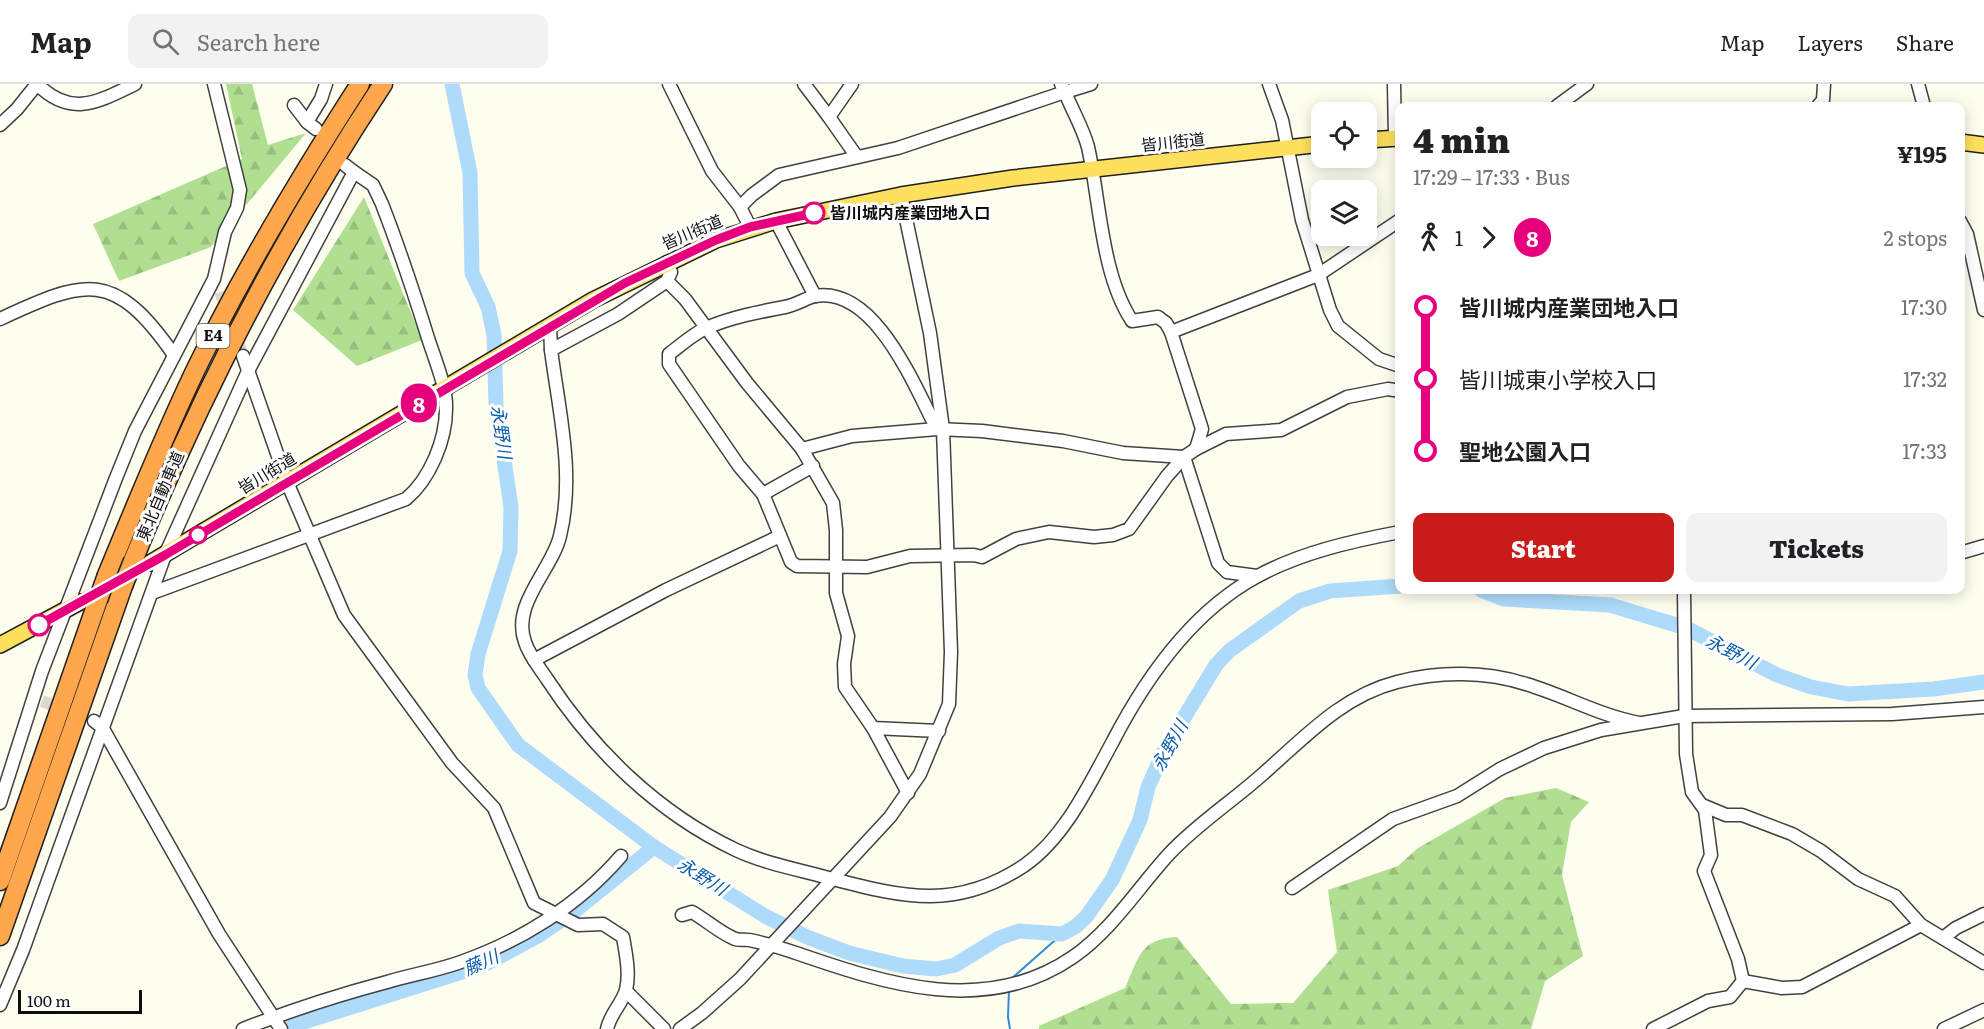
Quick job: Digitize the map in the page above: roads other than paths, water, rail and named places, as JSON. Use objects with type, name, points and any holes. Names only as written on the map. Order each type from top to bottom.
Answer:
[{"type":"highway","name":"東北自動車道","points":[[0,881],[89,601],[107,575],[196,369],[281,210],[360,84]]},
{"type":"highway","name":"東北自動車道","points":[[0,936],[123,586],[141,562],[167,479],[214,376],[297,221],[383,84]]},
{"type":"main road","points":[[1377,139],[1395,138]]},
{"type":"main road","name":"皆川街道","points":[[141,562],[165,555],[546,328],[667,262],[750,227],[901,195],[1091,169],[1311,145]]},
{"type":"main road","points":[[1965,145],[1984,145]]},
{"type":"main road","points":[[0,645],[66,610],[89,601]]},
{"type":"street","points":[[0,125],[17,109],[37,84],[56,99],[78,106],[98,102],[135,84]]},
{"type":"street","points":[[0,802],[38,700],[66,610],[135,431],[214,279],[225,232],[237,208],[240,190],[214,84]]},
{"type":"street","points":[[294,105],[311,126],[326,84]]},
{"type":"street","points":[[669,84],[712,171],[740,207],[750,227]]},
{"type":"street","points":[[804,84],[857,157]]},
{"type":"street","points":[[828,117],[852,84]]},
{"type":"street","points":[[740,207],[779,175],[898,148],[1063,88],[1091,84]]},
{"type":"street","points":[[1269,84],[1282,120],[1286,148],[1318,275],[1338,326],[1379,359],[1395,364]]},
{"type":"street","points":[[1394,84],[1395,102]]},
{"type":"street","points":[[1562,102],[1587,84]]},
{"type":"street","points":[[1821,102],[1824,84]]},
{"type":"street","points":[[1918,84],[1923,102]]},
{"type":"street","points":[[1063,88],[1087,144],[1097,213],[1125,311],[1132,321],[1158,317],[1166,323],[1171,332],[1202,429],[1196,449]]},
{"type":"street","points":[[0,1005],[23,950],[98,724],[152,593],[165,555],[248,371],[349,169],[373,185],[398,245],[444,388],[446,410],[440,447],[416,491],[406,499],[152,593]]},
{"type":"street","points":[[680,1029],[719,999],[774,943],[831,882],[908,793],[939,731],[949,704],[951,652],[940,429],[930,333],[901,195]]},
{"type":"street","points":[[776,221],[814,296]]},
{"type":"street","points":[[1171,332],[1318,275],[1395,223]]},
{"type":"street","points":[[1965,230],[1984,310]]},
{"type":"street","points":[[551,350],[618,314],[667,281],[671,272],[667,262]]},
{"type":"street","points":[[214,279],[220,292]]},
{"type":"street","points":[[667,281],[685,299],[704,328],[802,449],[833,503],[836,530],[836,593],[848,636],[844,664],[845,687],[873,728],[908,793]]},
{"type":"street","points":[[0,319],[57,293],[78,288],[96,288],[116,296],[138,311],[174,355]]},
{"type":"street","points":[[940,429],[889,338],[867,316],[843,299],[814,296],[804,302],[750,313],[704,328],[669,354],[669,364],[739,466],[764,494],[791,562],[797,566],[867,567],[910,556],[974,555],[982,557],[1016,539],[1049,532],[1094,537],[1121,532],[1129,529],[1184,457],[1196,449],[1226,434],[1281,430],[1347,398],[1388,389],[1395,390]]},
{"type":"street","points":[[546,328],[551,350],[567,492],[559,540],[530,596],[524,614],[524,641],[534,660],[583,729],[616,767],[680,817],[741,853],[831,882],[894,895],[938,897],[977,888],[1023,866],[1040,854],[1077,805],[1150,678],[1207,613],[1257,576],[1316,553],[1395,532]]},
{"type":"street","points":[[243,356],[287,482],[353,629],[402,692],[452,763],[494,808],[534,903],[552,915],[578,925],[603,924],[623,937],[627,974],[626,991],[609,1020],[607,1029]]},
{"type":"street","points":[[802,449],[852,436],[940,429],[1063,441],[1123,453],[1184,457]]},
{"type":"street","points":[[1184,457],[1218,563],[1227,572],[1257,576]]},
{"type":"street","points":[[764,494],[813,466]]},
{"type":"street","points":[[534,660],[666,590],[780,536]]},
{"type":"street","points":[[1965,552],[1984,546]]},
{"type":"street","points":[[1684,594],[1686,754],[1692,792],[1702,805],[1711,855],[1704,871],[1738,959],[1743,981]]},
{"type":"street","points":[[682,915],[692,912],[735,940],[746,939],[774,943],[833,968],[879,980],[943,991],[1000,986],[1049,970],[1072,958],[1108,927],[1171,853],[1211,814],[1261,775],[1320,723],[1353,699],[1396,682],[1442,674],[1497,678],[1527,684],[1605,716],[1639,723]]},
{"type":"street","points":[[1292,888],[1393,819],[1457,796],[1500,769],[1544,748],[1601,730],[1684,716],[1892,714],[1984,707]]},
{"type":"street","points":[[98,724],[219,934],[281,1029]]},
{"type":"street","points":[[873,728],[939,731]]},
{"type":"street","points":[[1702,805],[1726,815],[1742,815],[1792,834],[1821,851],[1858,879],[1895,896],[1921,925],[1984,963]]},
{"type":"street","points":[[243,1029],[273,1017],[386,982],[455,964],[514,940],[596,884],[621,856]]},
{"type":"street","points":[[1942,938],[1984,914]]},
{"type":"street","points":[[1743,981],[1782,988],[1802,987],[1921,925]]},
{"type":"street","points":[[1653,1029],[1708,1001],[1730,997],[1743,981]]},
{"type":"street","points":[[626,991],[664,1029]]},
{"type":"street","points":[[1944,1029],[1984,1010]]},
{"type":"waterway","name":"永野川","points":[[452,84],[470,173],[472,273],[488,307],[494,335],[496,405],[511,507],[510,551],[478,654],[475,675],[478,688],[518,745],[654,847],[765,916],[807,937],[849,953],[903,966],[936,969],[955,965],[999,938],[1019,931],[1062,934],[1075,927],[1086,917],[1112,880],[1140,820],[1148,787],[1166,747],[1216,665],[1229,651],[1299,601],[1330,591],[1395,586]]},
{"type":"waterway","name":"永野川","points":[[1491,594],[1504,599],[1610,605],[1686,628],[1777,675],[1811,687],[1848,694],[1934,689],[1984,682]]},
{"type":"waterway","name":"藤川","points":[[282,1029],[484,965],[538,936],[576,910],[654,847]]},
{"type":"waterway","points":[[1011,979],[1062,934]]},
{"type":"waterway","points":[[1009,990],[1010,1029]]},
{"type":"tunnel","points":[[220,292],[243,356]]},
{"type":"tunnel","points":[[80,602],[150,563]]},
{"type":"tunnel","points":[[42,701],[94,721]]},
{"type":"place","name":"皆川城内産業団地入口","points":[[814,213]]}]
